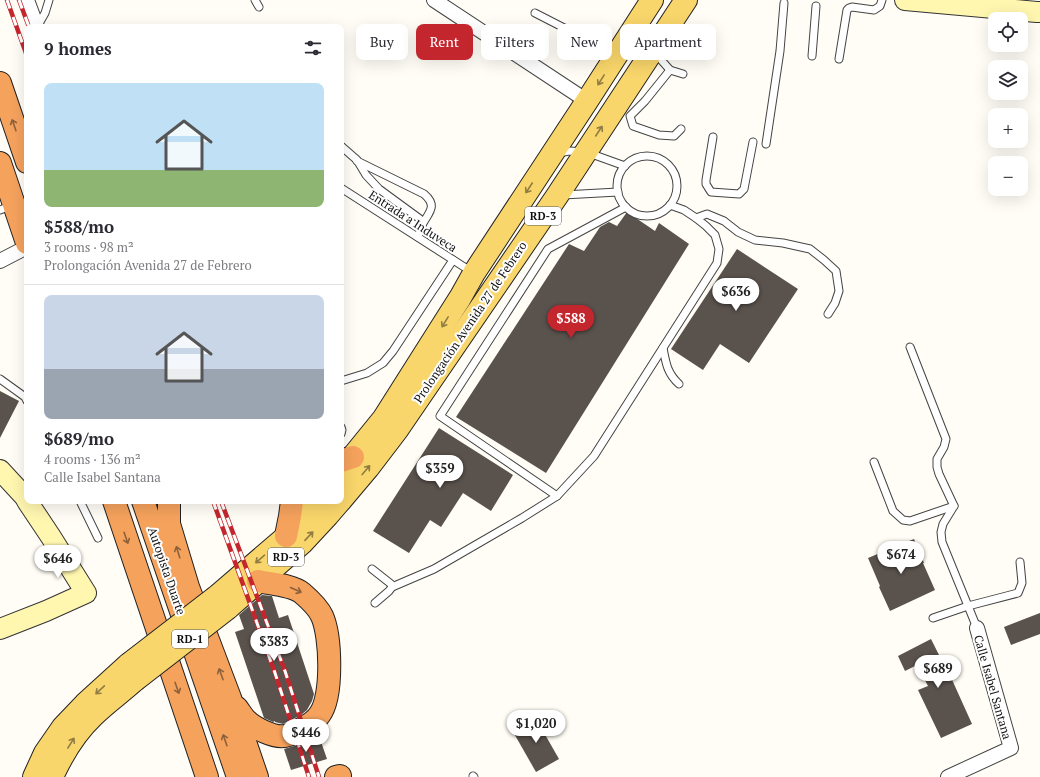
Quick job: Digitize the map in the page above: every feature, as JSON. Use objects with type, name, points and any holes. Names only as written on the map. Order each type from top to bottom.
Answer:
[{"type":"highway","points":[[0,83],[24,153]]},
{"type":"highway","points":[[0,163],[7,208],[24,238]]},
{"type":"highway","name":"RD-1","points":[[115,504],[207,777]]},
{"type":"highway","name":"Autopista Duarte","points":[[144,504],[238,777]]},
{"type":"highway","points":[[162,504],[188,587],[230,698],[257,777]]},
{"type":"highway","points":[[169,504],[169,524]]},
{"type":"highway","points":[[286,536],[292,504]]},
{"type":"highway","points":[[230,698],[247,721],[257,729],[270,734],[283,736],[297,732],[311,724],[320,714],[326,701],[328,679],[328,638],[322,615],[301,592],[288,587],[258,581]]},
{"type":"highway","points":[[198,753],[204,777]]},
{"type":"main road","name":"Prolongación Avenida 27 de Febrero","points":[[345,463],[384,418],[460,298],[474,273],[652,0]]},
{"type":"main road","name":"Prolongación Avenida 27 de Febrero","points":[[670,24],[686,0]]},
{"type":"main road","points":[[905,0],[1040,12]]},
{"type":"main road","name":"Prolongación Avenida 27 de Febrero","points":[[344,495],[368,468],[397,430],[557,196],[646,60]]},
{"type":"main road","points":[[460,298],[479,310]]},
{"type":"main road","points":[[0,470],[24,496]]},
{"type":"main road","points":[[2,625],[46,611],[86,593],[29,504]]},
{"type":"main road","name":"Prolongación Avenida 27 de Febrero","points":[[52,777],[59,762],[75,736],[93,716],[132,676],[229,596],[286,536],[313,504]]},
{"type":"main road","name":"Prolongación Avenida 27 de Febrero","points":[[229,596],[258,581],[302,543],[337,504]]},
{"type":"main road","name":"Prolongación Avenida 27 de Febrero","points":[[34,777],[45,753],[63,728],[85,704],[132,676]]},
{"type":"street","points":[[27,0],[36,24]]},
{"type":"street","points":[[434,0],[587,101]]},
{"type":"street","points":[[0,261],[24,249]]},
{"type":"street","name":"Calle Isabel Santana","points":[[948,777],[1011,748],[977,628]]},
{"type":"lane","points":[[39,24],[45,13],[49,0]]},
{"type":"lane","points":[[255,0],[259,7]]},
{"type":"lane","points":[[840,59],[847,10],[852,7],[874,10],[880,6],[882,0]]},
{"type":"lane","points":[[766,144],[780,51],[784,3]]},
{"type":"lane","points":[[812,56],[816,6]]},
{"type":"lane","points":[[535,13],[617,55]]},
{"type":"lane","points":[[662,60],[670,70],[682,74]]},
{"type":"lane","points":[[670,70],[645,101],[630,116],[633,126],[659,136],[674,136],[681,129]]},
{"type":"lane","points":[[713,137],[706,180],[706,184],[711,192],[739,194],[744,189],[753,142]]},
{"type":"lane","points":[[344,149],[357,160],[424,194],[430,199],[432,202],[432,208],[422,225],[418,237]]},
{"type":"lane","points":[[552,153],[569,151],[586,152],[625,166]]},
{"type":"lane","points":[[650,156],[660,159],[669,166],[675,175],[677,185],[675,196],[670,205],[653,215],[644,215],[634,212],[626,207],[618,192],[617,185],[621,171],[631,160],[639,157],[650,156]]},
{"type":"lane","points":[[357,160],[366,175],[379,189],[420,219],[422,225]]},
{"type":"lane","name":"Entrada a Induveca","points":[[344,190],[474,273]]},
{"type":"lane","points":[[557,196],[618,192]]},
{"type":"lane","points":[[374,603],[392,587],[434,569],[557,496],[594,456],[717,263],[719,249],[715,235],[706,226],[684,210],[670,205]]},
{"type":"lane","points":[[557,496],[440,416],[548,249],[626,207]]},
{"type":"lane","points":[[696,218],[707,214],[724,221],[738,232],[755,240],[783,243],[810,249],[836,271],[839,291],[835,303],[828,314]]},
{"type":"lane","points":[[344,380],[367,373],[383,363],[393,351],[453,260]]},
{"type":"lane","points":[[910,347],[946,439],[944,447],[937,459],[937,467],[938,474],[954,506]]},
{"type":"lane","points":[[663,348],[669,372],[674,380],[679,384]]},
{"type":"lane","points":[[0,379],[24,396]]},
{"type":"lane","points":[[874,462],[893,511],[903,520],[910,521],[954,506]]},
{"type":"lane","points":[[81,504],[98,538]]},
{"type":"lane","points":[[954,506],[943,524],[941,532],[942,542],[977,628]]},
{"type":"lane","points":[[933,618],[968,606],[1018,593],[1022,583],[1020,562]]},
{"type":"lane","points":[[372,569],[392,584],[392,587]]},
{"type":"building","points":[[627,212],[655,231],[659,223],[689,244],[546,473],[456,417],[569,244],[584,251],[600,227],[609,222],[617,226]]},
{"type":"building","points":[[737,249],[798,289],[749,363],[720,344],[703,370],[671,349]]},
{"type":"building","points":[[0,391],[19,401],[0,438]]},
{"type":"building","points":[[439,428],[513,475],[491,511],[463,493],[441,527],[430,520],[409,553],[373,531]]},
{"type":"building","points":[[914,539],[935,590],[890,611],[868,558]]},
{"type":"building","points":[[262,595],[272,596],[279,618],[288,615],[314,694],[307,710],[301,715],[283,724],[264,718],[235,632],[244,629],[239,615]]},
{"type":"building","points":[[1040,613],[1040,634],[1011,645],[1004,627]]},
{"type":"building","points":[[931,639],[950,672],[949,673],[972,724],[941,738],[918,690],[928,686],[917,665],[905,671],[898,656]]},
{"type":"building","points":[[535,717],[559,759],[536,772],[512,730]]},
{"type":"building","points":[[318,733],[327,759],[291,770],[284,749],[298,745]]},
{"type":"railway","points":[[7,0],[24,48]]},
{"type":"railway","points":[[19,0],[28,24]]},
{"type":"railway","points":[[214,504],[275,673],[309,777]]},
{"type":"railway","points":[[222,504],[285,671],[319,777]]}]
